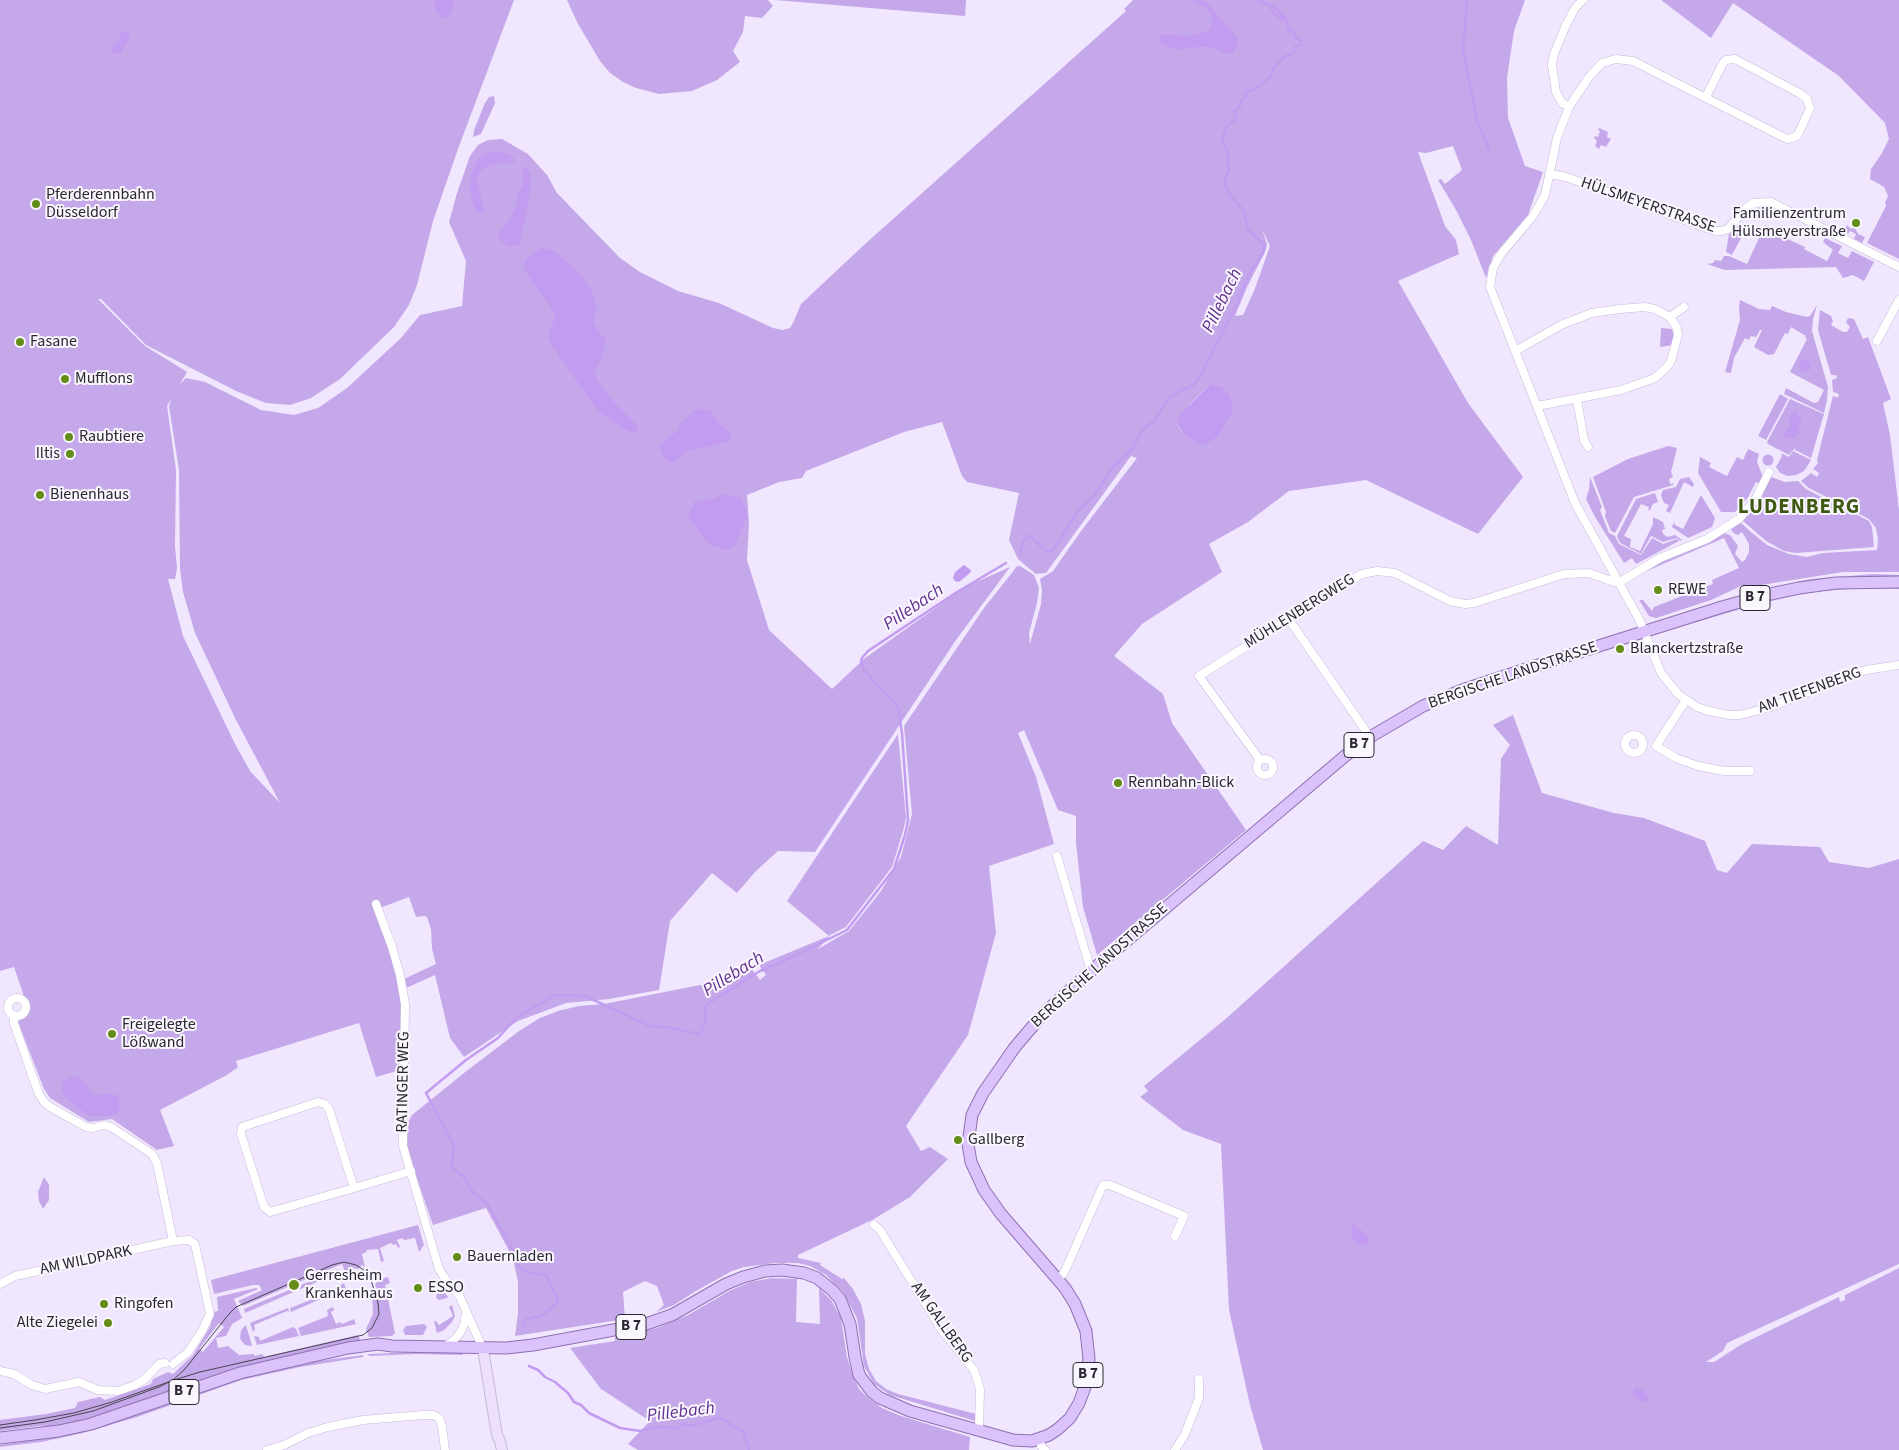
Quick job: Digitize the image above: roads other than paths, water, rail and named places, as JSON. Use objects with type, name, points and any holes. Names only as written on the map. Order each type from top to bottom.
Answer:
[{"type":"main road","name":"BERGISCHE LANDSTRASSE","points":[[6,1437],[59,1431],[91,1424],[240,1373],[310,1358],[374,1352],[392,1346],[445,1346],[484,1349],[534,1346],[646,1324],[672,1315],[726,1284],[743,1277],[765,1271],[789,1270],[817,1278],[840,1299],[850,1324],[859,1375],[872,1392],[898,1406],[1013,1440],[1040,1439],[1058,1429],[1070,1418],[1082,1396],[1088,1372],[1088,1344],[1083,1322],[1075,1304],[1058,1279],[1006,1219],[984,1190],[971,1162],[968,1138],[972,1115],[979,1099],[998,1069],[1039,1018],[1091,971],[1312,784],[1370,737],[1410,713],[1447,696],[1727,605],[1790,589],[1836,583],[1899,582]]},
{"type":"main road","points":[[484,1349],[497,1435],[502,1450]]},
{"type":"main road","name":"B 7","points":[[0,1433],[6,1437]]},
{"type":"main road","points":[[496,1450],[495,1441],[497,1435]]},
{"type":"street","points":[[1569,108],[1562,103],[1556,92],[1552,65],[1554,54],[1566,25],[1575,8],[1583,0]]},
{"type":"street","points":[[1645,631],[1620,582],[1575,503],[1490,287],[1491,277],[1500,254],[1533,216],[1545,195],[1557,138],[1569,108],[1589,76],[1602,63],[1616,59],[1633,61],[1787,139],[1798,135],[1810,108],[1807,99],[1794,90],[1734,59],[1726,60],[1723,63],[1706,97]]},
{"type":"street","name":"HÜLSMEYERSTRASSE","points":[[1550,174],[1566,177],[1722,232],[1734,225],[1746,208],[1754,203],[1771,202],[1899,267]]},
{"type":"street","points":[[1877,341],[1899,300]]},
{"type":"street","points":[[1515,351],[1563,324],[1592,313],[1644,307],[1662,311],[1674,322],[1678,335],[1671,360],[1659,375],[1641,384],[1621,390],[1537,406]]},
{"type":"street","points":[[1670,317],[1684,307]]},
{"type":"street","points":[[1577,399],[1584,440],[1588,447]]},
{"type":"street","points":[[1620,582],[1660,558],[1712,536],[1739,518],[1755,500],[1769,472]]},
{"type":"street","name":"MÜHLENBERGWEG","points":[[1260,760],[1199,676],[1288,618],[1362,574],[1377,571],[1395,573],[1450,601],[1465,604],[1564,574],[1589,573],[1614,582],[1620,582]]},
{"type":"street","points":[[1288,618],[1370,737]]},
{"type":"street","name":"AM TIEFENBERG","points":[[1645,631],[1661,674],[1669,684],[1686,700],[1697,707],[1718,714],[1745,714],[1771,707],[1845,677],[1866,670],[1899,664]]},
{"type":"street","points":[[1656,746],[1686,700]]},
{"type":"street","points":[[1643,745],[1656,746],[1676,758],[1698,766],[1724,771],[1750,771]]},
{"type":"street","points":[[1057,856],[1091,971]]},
{"type":"street","name":"RATINGER WEG","points":[[376,904],[392,947],[400,975],[405,1004],[403,1146],[439,1269],[460,1297],[484,1349]]},
{"type":"street","points":[[14,1015],[14,1023],[39,1094],[44,1102],[86,1127],[108,1125],[152,1154],[157,1162],[173,1241]]},
{"type":"street","points":[[354,1188],[329,1109],[325,1104],[318,1102],[242,1127],[240,1134],[264,1207],[268,1211],[274,1212],[411,1171]]},
{"type":"street","points":[[1058,1279],[1064,1273],[1103,1185],[1110,1185],[1184,1216],[1175,1236]]},
{"type":"street","name":"AM GALLBERG","points":[[874,1225],[880,1230],[941,1329],[974,1370],[980,1389],[979,1430]]},
{"type":"street","name":"AM WILDPARK","points":[[0,1284],[15,1276],[173,1241],[190,1240],[195,1244],[210,1314],[202,1331],[188,1352],[169,1363],[159,1364],[140,1382],[126,1389],[118,1391],[98,1390],[79,1382],[45,1389],[32,1385],[14,1374],[0,1371]]},
{"type":"street","points":[[445,1346],[460,1333],[466,1311]]},
{"type":"street","points":[[1175,1450],[1199,1398],[1200,1379]]},
{"type":"street","points":[[267,1450],[328,1427],[363,1420],[422,1415],[439,1418],[445,1450]]},
{"type":"street","points":[[1040,1439],[1041,1446],[1045,1450]]},
{"type":"waterway","name":"Pillebach","points":[[1020,552],[1023,542],[1029,535],[1047,552],[1053,550],[1078,511],[1094,496],[1113,467],[1133,448],[1142,430],[1154,421],[1170,396],[1193,385],[1200,377],[1238,302],[1249,274],[1263,253],[1264,245],[1248,229],[1244,211],[1230,195],[1224,183],[1229,168],[1227,152],[1222,139],[1227,126],[1236,119],[1236,115],[1233,112],[1240,107],[1240,102],[1246,97],[1246,92],[1256,89],[1271,76],[1273,69],[1284,57],[1295,52],[1296,45],[1301,45],[1301,41],[1296,38],[1293,31],[1289,31],[1286,19],[1274,7],[1258,0]]},
{"type":"waterway","points":[[1467,0],[1463,51],[1477,120],[1489,150]]},
{"type":"waterway","name":"Pillebach","points":[[1270,6],[1273,12],[1281,19],[1284,19]]},
{"type":"waterway","name":"Pillebach","points":[[524,1325],[526,1319],[541,1316],[553,1307],[558,1298],[551,1287],[548,1277],[528,1272],[519,1267],[512,1249],[488,1205],[473,1192],[465,1178],[453,1168],[454,1145],[426,1093],[466,1060],[498,1038],[517,1017],[555,995],[585,996],[650,1026],[666,1027],[700,1034],[705,1023],[706,1005],[760,971],[847,930],[894,869],[908,820],[902,733],[898,707],[863,669],[862,658],[868,651],[957,592],[1006,563]]},
{"type":"waterway","name":"Pillebach","points":[[529,1366],[555,1382],[568,1393],[574,1402],[581,1405],[589,1413],[620,1428],[640,1431],[656,1427],[678,1428],[683,1424],[690,1426],[719,1418],[724,1419],[732,1426],[743,1431],[749,1450]]},
{"type":"tram line","points":[[0,1425],[74,1413],[112,1402],[171,1381],[174,1380],[200,1372],[363,1335],[372,1328],[379,1314],[378,1303],[371,1280],[364,1270],[356,1265],[344,1262],[332,1265],[236,1307],[185,1369],[172,1381],[93,1411],[45,1422],[0,1428]]},
{"type":"place","name":"Pferderennbahn Düsseldorf","points":[[36,204]]},
{"type":"place","name":"Familienzentrum Hülsmeyerstraße","points":[[1856,223]]},
{"type":"place","name":"Fasane","points":[[20,342]]},
{"type":"place","name":"Mufflons","points":[[65,379]]},
{"type":"place","name":"Raubtiere","points":[[69,437]]},
{"type":"place","name":"Iltis","points":[[70,454]]},
{"type":"place","name":"Bienenhaus","points":[[40,495]]},
{"type":"place","name":"REWE","points":[[1658,590]]},
{"type":"place","name":"Blanckertzstraße","points":[[1620,649]]},
{"type":"place","name":"Rennbahn-Blick","points":[[1118,783]]},
{"type":"place","name":"Freigelegte Lößwand","points":[[112,1034]]},
{"type":"place","name":"Gallberg","points":[[958,1140]]},
{"type":"place","name":"Bauernladen","points":[[457,1257]]},
{"type":"place","name":"Gerresheim Krankenhaus","points":[[294,1285]]},
{"type":"place","name":"ESSO","points":[[418,1288]]},
{"type":"place","name":"Ringofen","points":[[104,1304]]},
{"type":"place","name":"Alte Ziegelei","points":[[108,1323]]},
{"type":"district","name":"LUDENBERG","points":[[1799,508]]}]
